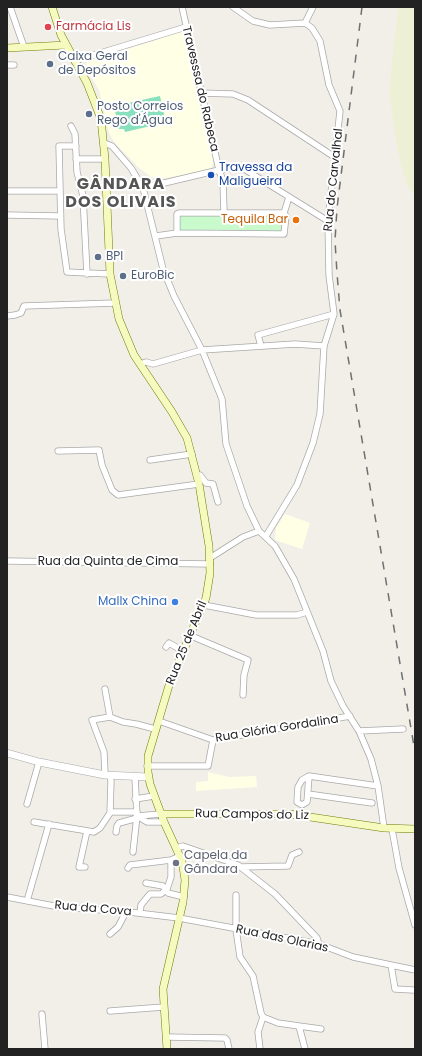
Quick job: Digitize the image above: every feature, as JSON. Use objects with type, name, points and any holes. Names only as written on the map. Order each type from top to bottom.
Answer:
[{"type":"main road","name":"Rua 25 de Abril","points":[[52,7],[66,44],[74,61],[81,70],[101,119],[105,159],[110,274],[114,303],[123,333],[147,376],[181,427],[192,454],[207,527],[210,561],[204,605],[189,635],[170,682],[159,721],[149,747],[147,766],[148,776],[154,796],[180,856],[185,876],[184,897],[165,975],[164,1007],[168,1049]]},
{"type":"main road","points":[[7,48],[66,44]]},
{"type":"main road","name":"Rua Campos do Liz","points":[[161,814],[295,814],[388,828],[415,829]]},
{"type":"street","points":[[10,7],[24,47]]},
{"type":"street","name":"Travesssa do Rabeca","points":[[182,7],[219,170],[223,181],[224,212]]},
{"type":"street","points":[[233,7],[246,18],[264,24],[305,23],[313,7]]},
{"type":"street","name":"Rua do Carvalhal","points":[[266,536],[297,485],[312,443],[320,414],[324,346],[334,314],[329,275],[328,221],[340,110],[329,85],[320,41],[312,28],[305,23]]},
{"type":"street","points":[[74,61],[186,27]]},
{"type":"street","points":[[7,65],[14,65]]},
{"type":"street","points":[[201,93],[233,94],[248,100],[336,158]]},
{"type":"street","points":[[72,126],[75,134],[77,178],[83,196],[87,274]]},
{"type":"street","points":[[104,143],[112,146],[131,168],[144,188],[164,269],[174,296],[202,350],[222,399],[224,413],[223,432],[229,457],[247,506],[259,531],[275,546],[288,565],[323,651],[331,681],[359,731],[371,759],[388,828],[415,925]]},
{"type":"street","points":[[76,146],[59,146],[60,216],[67,272],[110,274]]},
{"type":"street","points":[[76,159],[105,159]]},
{"type":"street","points":[[144,188],[219,170],[241,167],[328,221]]},
{"type":"street","points":[[7,191],[59,191]]},
{"type":"street","points":[[156,236],[177,233],[284,234],[286,216],[284,213],[289,197]]},
{"type":"street","points":[[177,233],[178,213],[284,213]]},
{"type":"street","points":[[7,215],[60,216]]},
{"type":"street","points":[[7,316],[15,316],[21,313],[24,306],[114,303]]},
{"type":"street","points":[[260,346],[258,335],[334,314]]},
{"type":"street","points":[[140,364],[146,362],[153,364],[202,350],[295,344],[324,346]]},
{"type":"street","points":[[147,376],[152,371],[153,364]]},
{"type":"street","points":[[58,451],[99,447],[102,465],[112,490],[118,495],[199,484]]},
{"type":"street","points":[[150,460],[192,454]]},
{"type":"street","points":[[197,475],[200,475],[206,483],[213,484],[218,502]]},
{"type":"street","points":[[210,561],[243,537],[259,531]]},
{"type":"street","name":"Rua da Quinta de Cima","points":[[7,561],[210,561]]},
{"type":"street","points":[[204,605],[256,615],[297,615],[307,612]]},
{"type":"street","points":[[189,635],[248,660],[244,674],[243,695]]},
{"type":"street","points":[[166,648],[169,643],[183,651]]},
{"type":"street","points":[[105,688],[110,717]]},
{"type":"street","name":"Rua Glória Gordalina","points":[[159,721],[213,740],[350,716]]},
{"type":"street","points":[[34,822],[94,832],[100,828],[110,812],[111,781],[107,775],[104,752],[92,720],[110,717],[123,722],[155,729]]},
{"type":"street","points":[[359,731],[403,728]]},
{"type":"street","points":[[147,766],[208,766],[213,740]]},
{"type":"street","points":[[7,752],[39,762],[107,775],[135,777],[148,776]]},
{"type":"street","points":[[27,804],[39,762]]},
{"type":"street","points":[[309,776],[306,804],[298,804],[300,784],[302,780],[309,776],[378,786]]},
{"type":"street","points":[[133,852],[137,814],[135,777]]},
{"type":"street","points":[[308,794],[372,803]]},
{"type":"street","points":[[135,798],[154,796]]},
{"type":"street","points":[[110,812],[161,814]]},
{"type":"street","points":[[137,814],[147,822],[164,822]]},
{"type":"street","points":[[116,832],[119,823],[134,819],[137,814]]},
{"type":"street","points":[[27,901],[49,824]]},
{"type":"street","points":[[85,867],[79,867],[87,831]]},
{"type":"street","points":[[176,848],[183,846],[240,866],[275,894],[317,938],[319,944]]},
{"type":"street","points":[[240,866],[288,866],[292,855],[299,852]]},
{"type":"street","points":[[128,868],[130,865],[171,860],[180,856]]},
{"type":"street","points":[[140,914],[141,905],[150,894],[161,894],[170,884],[171,860]]},
{"type":"street","points":[[146,883],[162,886],[168,893],[184,897]]},
{"type":"street","points":[[236,895],[236,929],[240,957],[253,976],[263,1017],[258,1032],[260,1049]]},
{"type":"street","name":"Rua da Cova","points":[[7,897],[60,907],[179,918]]},
{"type":"street","points":[[110,934],[118,927],[126,912]]},
{"type":"street","name":"Rua das Olarias","points":[[179,918],[319,944],[352,957],[415,970]]},
{"type":"street","points":[[391,965],[395,989],[413,990]]},
{"type":"street","points":[[110,1011],[164,1007]]},
{"type":"street","points":[[42,1014],[45,1049]]},
{"type":"street","points":[[263,1017],[278,1023],[321,1029]]},
{"type":"street","points":[[299,1026],[305,1049]]},
{"type":"street","points":[[166,1037],[225,1038],[228,1040],[229,1049]]},
{"type":"shaded area","points":[[398,7],[415,7],[415,196],[406,184],[397,147],[389,92]]},
{"type":"shaded area","points":[[182,30],[214,159],[211,169],[161,179],[151,177],[138,167],[115,143],[109,133],[99,90],[85,67],[88,60],[95,56],[98,58],[160,39],[161,37]]},
{"type":"shaded area","points":[[285,514],[310,523],[302,549],[275,540],[276,528]]},
{"type":"shaded area","points":[[208,772],[229,777],[256,776],[257,787],[196,791],[196,782],[208,781]]},
{"type":"green space","points":[[160,96],[165,119],[167,119],[168,122],[125,132],[124,129],[119,129],[114,106]]},
{"type":"green space","points":[[181,215],[282,216],[283,229],[281,232],[179,230]]},
{"type":"railway","points":[[362,7],[337,208],[335,241],[337,273],[340,310],[415,752]]},
{"type":"place","name":"Farmácia Lis","points":[[48,27]]},
{"type":"place","name":"Caixa Geral de Depósitos","points":[[50,64]]},
{"type":"place","name":"Posto Correios Rego d'Água","points":[[89,114]]},
{"type":"place","name":"Travessa da Maligueira","points":[[211,175]]},
{"type":"place","name":"Tequila Bar","points":[[296,220]]},
{"type":"place","name":"BPI","points":[[98,257]]},
{"type":"place","name":"EuroBic","points":[[123,276]]},
{"type":"place","name":"Mallx China","points":[[175,602]]},
{"type":"place","name":"Capela da Gândara","points":[[176,863]]},
{"type":"district","name":"GÂNDARA DOS OLIVAIS","points":[[121,194]]}]
